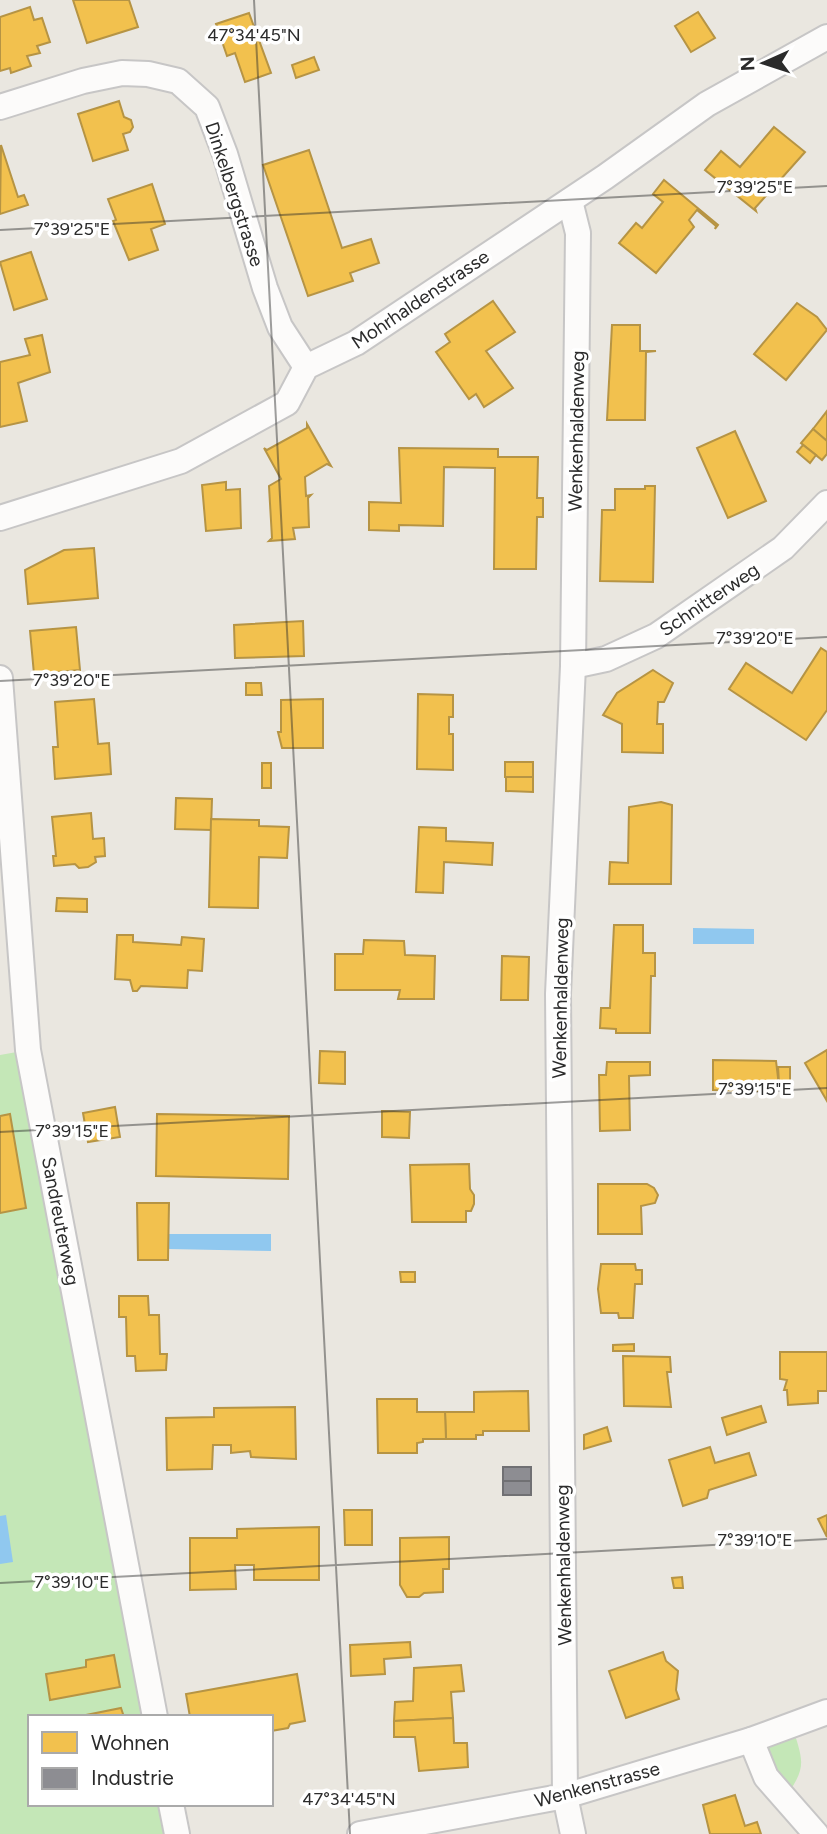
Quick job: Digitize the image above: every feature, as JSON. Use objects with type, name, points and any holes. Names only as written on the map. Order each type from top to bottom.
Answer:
[{"type":"street","name":"Mohrhaldenstrasse","points":[[306,367],[356,343],[570,201],[706,104],[827,37]]},
{"type":"street","name":"Dinkelbergstrasse","points":[[0,107],[83,81],[122,72],[148,74],[178,81],[207,107],[226,154],[265,288],[280,327],[306,367]]},
{"type":"street","name":"Wenkenhaldenweg","points":[[570,201],[578,233],[573,667],[558,994],[565,1796],[573,1834]]},
{"type":"street","points":[[0,518],[181,461],[288,402],[306,367]]},
{"type":"street","name":"Schnitterweg","points":[[573,667],[606,659],[656,636],[783,548],[827,503]]},
{"type":"street","name":"Sandreuterweg","points":[[0,678],[28,1050],[155,1715]]},
{"type":"street","name":"Wenkenstrasse","points":[[360,1834],[565,1796],[751,1740],[827,1712]]},
{"type":"street","points":[[751,1740],[766,1777],[816,1834]]},
{"type":"street","points":[[172,1806],[177,1834]]},
{"type":"green space","points":[[28,1050],[155,1715],[28,1715],[28,1806],[171,1806],[177,1834],[0,1834],[0,1055]]},
{"type":"green space","points":[[792,1725],[801,1764],[797,1779],[784,1799],[751,1740]]},
{"type":"water","points":[[693,928],[754,929],[754,944],[693,944]]},
{"type":"water","points":[[168,1234],[271,1234],[271,1251],[169,1249]]},
{"type":"water","points":[[6,1515],[13,1562],[0,1564],[0,1516]]},
{"type":"building: Wohnen","points":[[73,0],[129,0],[138,27],[87,43]]},
{"type":"building: Wohnen","points":[[30,7],[34,20],[42,18],[50,42],[37,46],[40,53],[27,56],[31,66],[11,73],[10,68],[0,71],[0,17]]},
{"type":"building: Wohnen","points":[[698,12],[715,38],[691,52],[675,26]]},
{"type":"building: Wohnen","points":[[249,13],[271,73],[245,82],[235,53],[227,56],[216,24]]},
{"type":"building: Wohnen","points":[[314,57],[319,70],[296,78],[292,65]]},
{"type":"building: Wohnen","points":[[119,101],[124,117],[131,120],[133,127],[130,132],[123,134],[128,150],[93,161],[78,114]]},
{"type":"building: Wohnen","points":[[774,127],[805,152],[755,208],[756,211],[705,170],[721,151],[740,167]]},
{"type":"building: Wohnen","points":[[1,145],[18,197],[24,195],[28,205],[0,214]]},
{"type":"building: Wohnen","points":[[309,150],[342,248],[371,239],[379,263],[350,273],[353,281],[308,296],[263,165]]},
{"type":"building: Wohnen","points":[[664,180],[718,225],[715,229],[716,226],[697,210],[689,220],[694,227],[656,273],[619,243],[636,223],[642,228],[663,202],[653,194]]},
{"type":"building: Wohnen","points":[[152,184],[165,224],[151,229],[158,250],[129,260],[113,221],[116,220],[108,199]]},
{"type":"building: Wohnen","points":[[31,252],[47,299],[14,310],[0,262]]},
{"type":"building: Wohnen","points":[[493,301],[515,332],[486,351],[513,388],[484,407],[476,394],[469,399],[436,352],[450,342],[445,334]]},
{"type":"building: Wohnen","points":[[797,303],[817,317],[827,330],[786,380],[754,354]]},
{"type":"building: Wohnen","points":[[612,325],[640,325],[640,351],[656,351],[646,352],[645,420],[607,420]]},
{"type":"building: Wohnen","points":[[42,335],[50,372],[18,383],[27,421],[0,427],[0,362],[30,355],[25,339]]},
{"type":"building: Wohnen","points":[[827,411],[827,441],[813,429]]},
{"type":"building: Wohnen","points":[[307,424],[331,466],[327,464],[305,477],[306,496],[311,495],[308,498],[309,527],[293,528],[295,539],[269,541],[272,538],[269,486],[281,479],[264,448],[267,450],[307,428]]},
{"type":"building: Wohnen","points":[[813,429],[827,441],[827,454],[822,460],[801,443]]},
{"type":"building: Wohnen","points":[[735,431],[766,501],[728,518],[697,448]]},
{"type":"building: Wohnen","points":[[803,445],[816,455],[810,463],[797,452]]},
{"type":"building: Wohnen","points":[[399,448],[498,449],[498,457],[538,457],[537,498],[543,498],[543,517],[537,517],[536,569],[494,569],[495,468],[444,467],[443,526],[399,525],[399,531],[369,530],[369,502],[401,503]]},
{"type":"building: Wohnen","points":[[226,482],[226,490],[240,489],[241,528],[206,531],[202,485]]},
{"type":"building: Wohnen","points":[[645,486],[655,486],[653,582],[600,581],[602,510],[615,510],[615,489],[645,489]]},
{"type":"building: Wohnen","points":[[94,548],[98,598],[28,604],[25,570],[64,550]]},
{"type":"building: Wohnen","points":[[303,621],[304,656],[235,658],[234,625]]},
{"type":"building: Wohnen","points":[[76,627],[80,670],[34,674],[30,631]]},
{"type":"building: Wohnen","points":[[821,648],[827,652],[827,710],[806,740],[729,689],[746,663],[792,693]]},
{"type":"building: Wohnen","points":[[653,670],[673,683],[664,702],[658,702],[657,724],[663,724],[663,753],[622,752],[622,724],[603,715],[617,693]]},
{"type":"building: Wohnen","points":[[246,683],[261,683],[262,695],[246,695]]},
{"type":"building: Wohnen","points":[[418,694],[453,695],[453,717],[449,717],[449,734],[453,734],[453,770],[417,769]]},
{"type":"building: Wohnen","points":[[94,699],[98,744],[109,743],[111,774],[55,779],[53,747],[58,747],[55,702]]},
{"type":"building: Wohnen","points":[[323,699],[323,748],[282,748],[278,732],[281,732],[281,700]]},
{"type":"building: Wohnen","points":[[505,762],[533,762],[533,777],[505,777]]},
{"type":"building: Wohnen","points":[[262,763],[271,763],[271,788],[262,788]]},
{"type":"building: Wohnen","points":[[506,777],[533,777],[533,792],[506,791]]},
{"type":"building: Wohnen","points":[[176,798],[212,799],[211,830],[175,829]]},
{"type":"building: Wohnen","points":[[661,802],[672,805],[671,884],[609,884],[610,862],[628,863],[629,807]]},
{"type":"building: Wohnen","points":[[91,813],[93,839],[104,838],[105,856],[95,857],[96,862],[88,867],[79,868],[75,864],[54,866],[53,856],[56,856],[52,817]]},
{"type":"building: Wohnen","points":[[211,819],[259,820],[259,826],[289,827],[287,858],[259,857],[258,908],[209,907]]},
{"type":"building: Wohnen","points":[[419,827],[446,828],[446,841],[493,843],[492,865],[444,862],[443,893],[416,892]]},
{"type":"building: Wohnen","points":[[57,898],[87,899],[87,912],[56,911]]},
{"type":"building: Wohnen","points":[[614,925],[643,925],[643,953],[655,953],[655,976],[651,976],[650,1033],[616,1033],[616,1029],[600,1028],[601,1008],[610,1008]]},
{"type":"building: Wohnen","points":[[117,935],[133,935],[133,942],[181,945],[182,937],[204,939],[202,971],[188,970],[187,988],[141,986],[137,991],[133,991],[130,980],[115,979]]},
{"type":"building: Wohnen","points":[[364,940],[404,941],[405,955],[435,956],[434,999],[398,999],[400,990],[335,990],[335,954],[363,954]]},
{"type":"building: Wohnen","points":[[502,956],[529,957],[528,1000],[501,1000]]},
{"type":"building: Wohnen","points":[[827,1050],[827,1101],[805,1063]]},
{"type":"building: Wohnen","points":[[320,1051],[345,1052],[345,1084],[319,1083]]},
{"type":"building: Wohnen","points":[[713,1060],[776,1061],[779,1086],[760,1086],[760,1091],[713,1090]]},
{"type":"building: Wohnen","points":[[607,1062],[650,1062],[650,1075],[629,1076],[630,1130],[600,1131],[599,1075],[606,1075]]},
{"type":"building: Wohnen","points":[[778,1067],[790,1067],[790,1083],[779,1083]]},
{"type":"building: Wohnen","points":[[115,1107],[120,1137],[88,1142],[83,1113]]},
{"type":"building: Wohnen","points":[[382,1111],[410,1112],[409,1138],[382,1137]]},
{"type":"building: Wohnen","points":[[10,1114],[26,1208],[0,1213],[0,1116]]},
{"type":"building: Wohnen","points":[[157,1114],[289,1116],[288,1179],[156,1176]]},
{"type":"building: Wohnen","points":[[469,1164],[470,1189],[474,1195],[474,1204],[471,1211],[466,1211],[466,1222],[412,1222],[410,1165]]},
{"type":"building: Wohnen","points":[[598,1184],[647,1184],[654,1188],[658,1195],[655,1203],[641,1206],[642,1234],[598,1234]]},
{"type":"building: Wohnen","points":[[137,1203],[169,1203],[168,1260],[138,1260]]},
{"type":"building: Wohnen","points":[[601,1264],[635,1264],[636,1270],[642,1270],[642,1284],[635,1284],[633,1318],[619,1318],[618,1313],[601,1313],[598,1289]]},
{"type":"building: Wohnen","points":[[400,1272],[415,1272],[415,1282],[401,1282]]},
{"type":"building: Wohnen","points":[[119,1296],[148,1296],[149,1315],[159,1315],[160,1354],[167,1354],[166,1370],[136,1371],[135,1356],[127,1356],[126,1317],[119,1317]]},
{"type":"building: Wohnen","points":[[634,1344],[634,1351],[613,1351],[613,1345]]},
{"type":"building: Wohnen","points":[[780,1352],[827,1352],[827,1391],[818,1391],[818,1403],[788,1405],[787,1390],[784,1390],[787,1380],[780,1379]]},
{"type":"building: Wohnen","points":[[623,1356],[670,1357],[671,1372],[667,1372],[671,1407],[624,1406]]},
{"type":"building: Wohnen","points":[[528,1391],[529,1431],[483,1431],[483,1435],[476,1435],[476,1439],[446,1439],[445,1412],[474,1412],[474,1392]]},
{"type":"building: Wohnen","points":[[377,1399],[417,1399],[417,1412],[445,1412],[446,1439],[423,1439],[423,1442],[417,1443],[417,1453],[378,1453]]},
{"type":"building: Wohnen","points":[[761,1406],[766,1422],[727,1435],[722,1418]]},
{"type":"building: Wohnen","points":[[295,1407],[296,1459],[251,1457],[250,1451],[231,1453],[231,1445],[213,1445],[212,1469],[167,1470],[166,1418],[214,1417],[214,1408]]},
{"type":"building: Wohnen","points":[[607,1427],[611,1441],[584,1449],[584,1435]]},
{"type":"building: Wohnen","points":[[710,1447],[715,1463],[749,1453],[756,1475],[709,1490],[707,1498],[683,1506],[669,1460]]},
{"type":"building: Wohnen","points":[[344,1510],[372,1510],[372,1545],[345,1545]]},
{"type":"building: Wohnen","points":[[827,1515],[827,1537],[818,1519]]},
{"type":"building: Wohnen","points":[[319,1527],[319,1580],[254,1580],[254,1565],[235,1565],[236,1589],[190,1590],[190,1538],[237,1538],[237,1529]]},
{"type":"building: Wohnen","points":[[449,1537],[449,1569],[443,1569],[443,1592],[407,1597],[400,1585],[400,1538]]},
{"type":"building: Wohnen","points":[[682,1577],[683,1588],[674,1588],[672,1578]]},
{"type":"building: Wohnen","points":[[410,1642],[411,1657],[384,1659],[385,1674],[351,1676],[350,1645]]},
{"type":"building: Wohnen","points":[[663,1652],[666,1661],[678,1671],[676,1690],[679,1699],[626,1718],[609,1671]]},
{"type":"building: Wohnen","points":[[114,1655],[120,1687],[50,1700],[46,1674],[86,1667],[86,1660]]},
{"type":"building: Wohnen","points":[[461,1665],[464,1691],[451,1692],[453,1718],[394,1721],[395,1702],[413,1701],[414,1668]]},
{"type":"building: Wohnen","points":[[297,1674],[305,1721],[273,1731],[273,1715],[190,1715],[186,1694]]},
{"type":"building: Wohnen","points":[[121,1708],[123,1715],[86,1715]]},
{"type":"building: Wohnen","points":[[453,1718],[454,1743],[467,1743],[468,1767],[419,1771],[415,1737],[394,1737],[394,1721]]},
{"type":"building: Wohnen","points":[[735,1795],[745,1826],[757,1822],[761,1834],[710,1834],[703,1805]]},
{"type":"building: Industrie","points":[[503,1467],[531,1467],[531,1481],[503,1481]]},
{"type":"building: Industrie","points":[[503,1481],[531,1481],[531,1495],[503,1495]]}]
